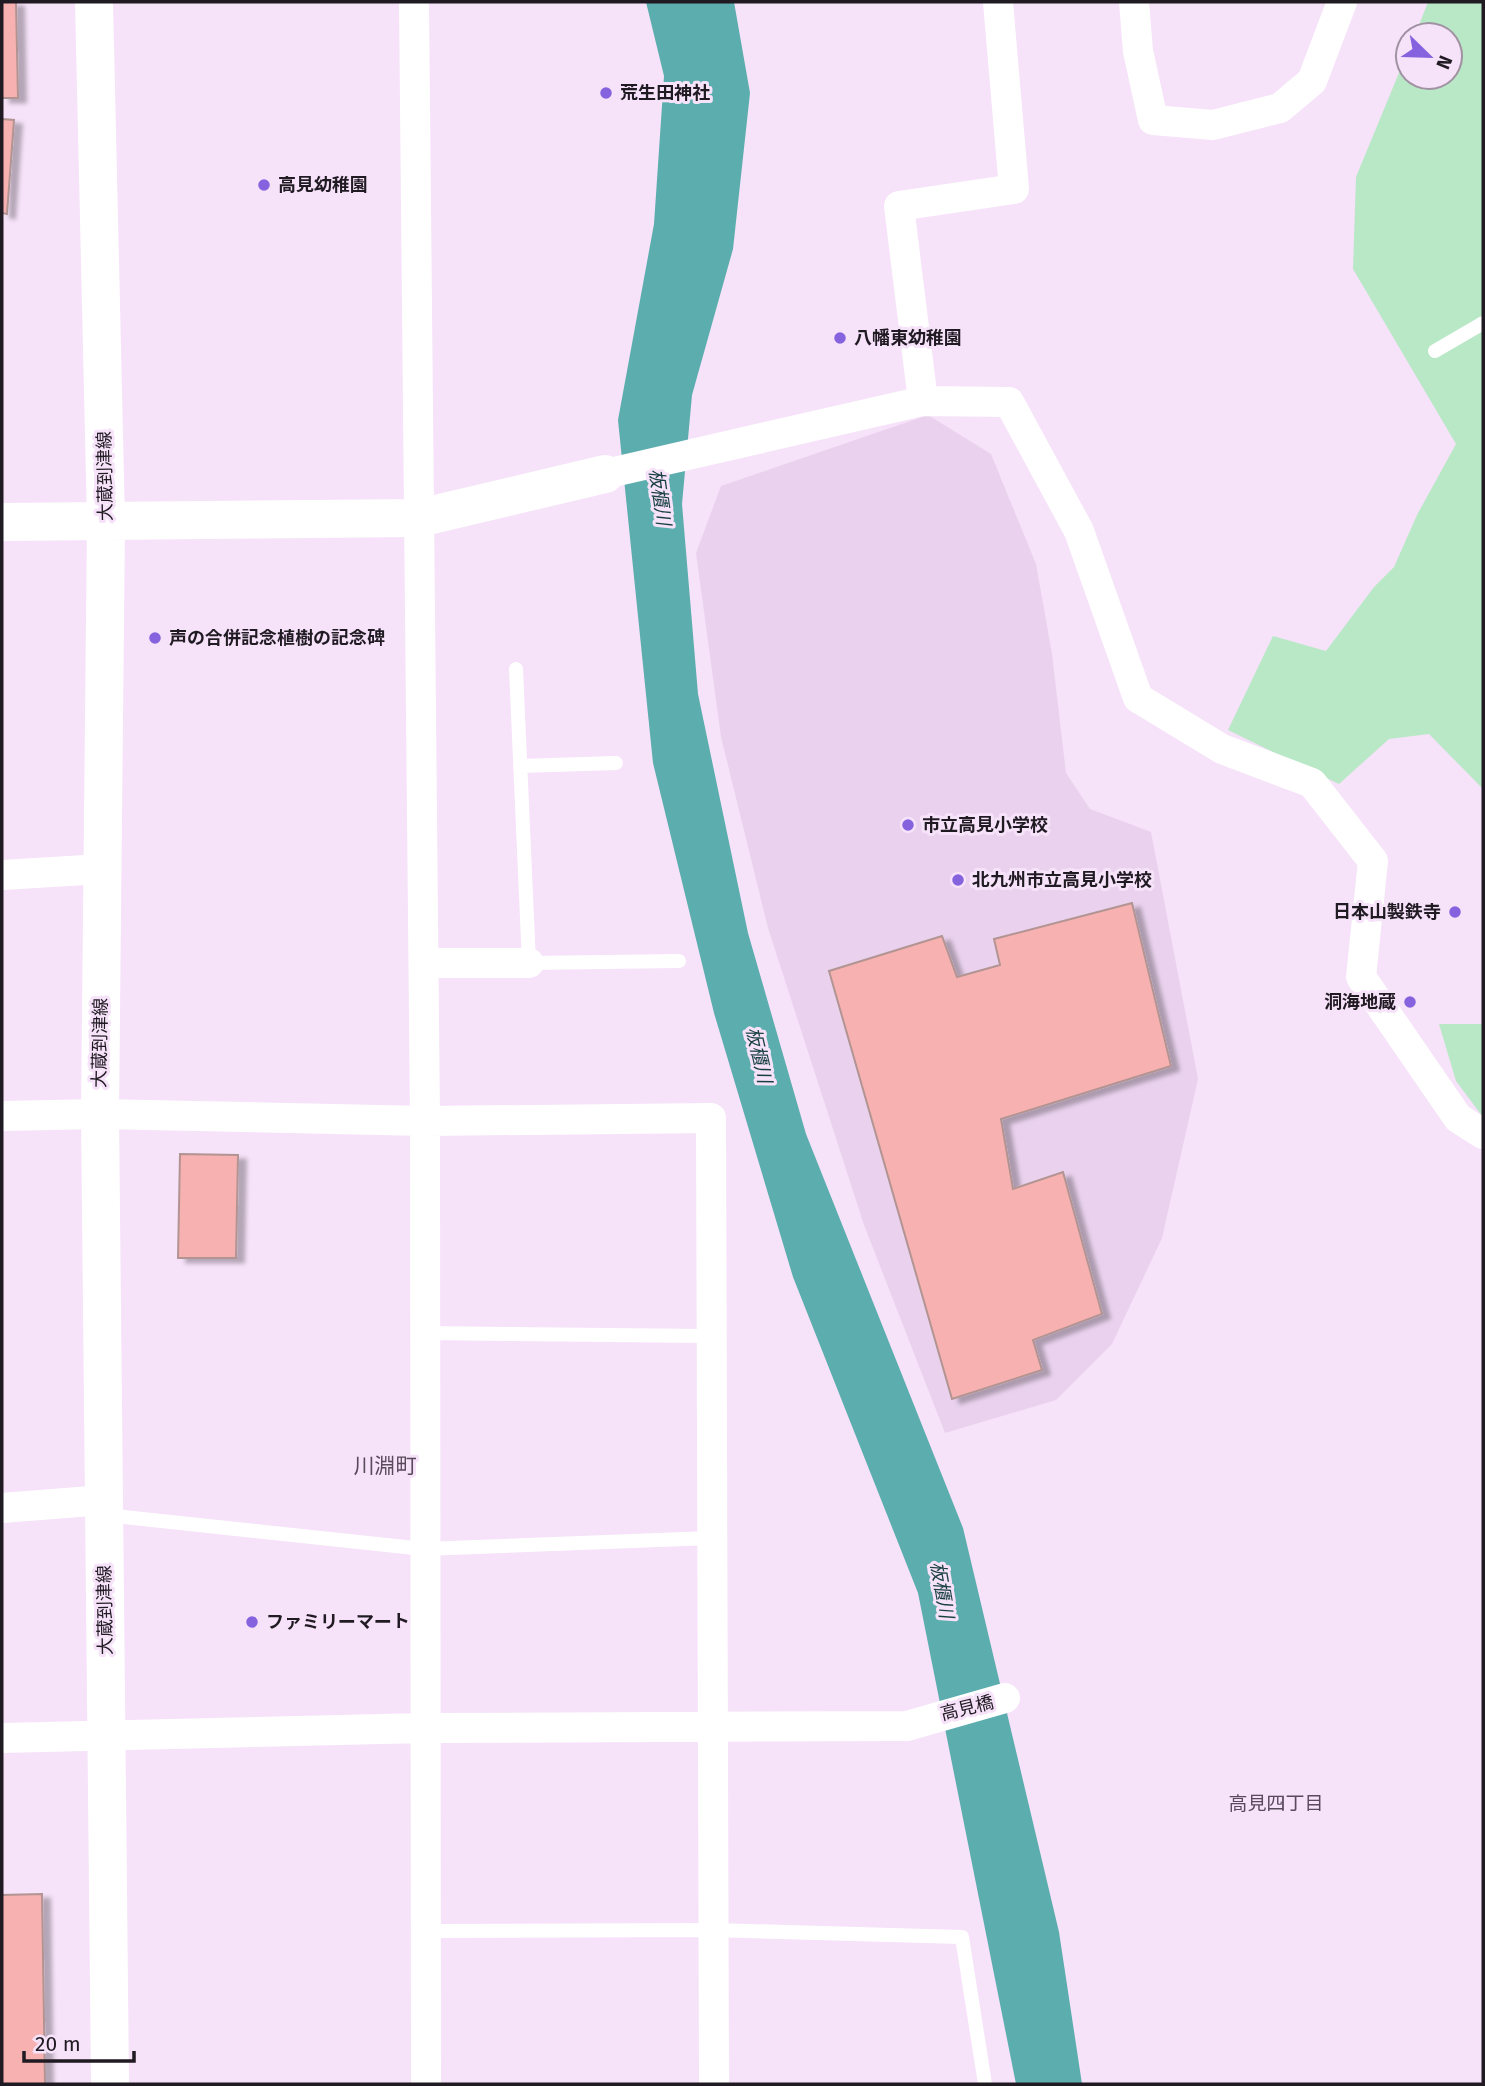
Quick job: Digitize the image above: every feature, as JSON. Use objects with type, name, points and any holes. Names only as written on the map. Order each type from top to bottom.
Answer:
[{"type":"main road","name":"大蔵到津線","points":[[94,2],[106,522],[100,1114],[110,2084]]},
{"type":"main road","points":[[2,522],[419,518],[605,474]]},
{"type":"street","points":[[414,2],[425,1121],[426,2084]]},
{"type":"street","points":[[923,401],[899,206],[1014,189],[998,2]]},
{"type":"street","points":[[1134,2],[1138,51],[1153,121],[1213,125],[1280,108],[1312,80],[1342,2]]},
{"type":"street","points":[[605,474],[923,401],[1009,402],[1079,531],[1138,698],[1222,749],[1312,783],[1373,861],[1360,977],[1458,1118],[1483,1134]]},
{"type":"street","points":[[2,875],[102,869]]},
{"type":"street","points":[[424,962],[528,963]]},
{"type":"street","points":[[2,1116],[100,1114],[425,1121],[711,1118],[710,1538],[714,2084]]},
{"type":"street","points":[[2,1508],[104,1508]]},
{"type":"street","name":"高見橋","points":[[2,1738],[424,1728],[907,1726],[929,1717],[1006,1698]]},
{"type":"lane","points":[[1435,351],[1483,323]]},
{"type":"lane","points":[[516,669],[528,963],[679,961]]},
{"type":"lane","points":[[520,766],[616,763]]},
{"type":"lane","points":[[424,1333],[710,1336]]},
{"type":"lane","points":[[104,1508],[424,1549],[710,1538]]},
{"type":"lane","points":[[425,1931],[713,1930],[962,1937],[985,2084]]},
{"type":"shaded area","points":[[1428,2],[1483,2],[1483,789],[1429,734],[1389,739],[1339,784],[1228,730],[1273,636],[1326,651],[1374,587],[1394,567],[1417,515],[1456,444],[1353,269],[1356,177],[1394,85],[1394,91],[1464,91],[1464,21],[1421,21]]},
{"type":"shaded area","name":"北九州市立高見小学校","points":[[928,415],[991,454],[1036,564],[1052,654],[1066,773],[1090,809],[1151,832],[1198,1079],[1162,1238],[1112,1344],[1056,1400],[945,1433],[864,1225],[768,928],[721,737],[696,553],[721,486]]},
{"type":"shaded area","points":[[1439,1024],[1483,1024],[1483,1117],[1456,1081]]},
{"type":"water","name":"板櫃川","points":[[646,2],[734,2],[750,93],[733,249],[692,395],[682,504],[698,694],[748,933],[806,1134],[963,1528],[1059,1932],[1082,2084],[1016,2084],[918,1593],[793,1277],[714,1013],[653,763],[618,420],[654,224],[664,76]]},
{"type":"building","points":[[2,2],[16,2],[18,98],[2,98]]},
{"type":"building","points":[[2,119],[14,120],[7,214],[2,213]]},
{"type":"building","points":[[1132,903],[1171,1066],[1001,1119],[1013,1189],[1063,1172],[1102,1314],[1033,1340],[1042,1370],[952,1399],[829,971],[942,936],[957,977],[1000,965],[994,939]]},
{"type":"building","points":[[180,1154],[238,1155],[236,1258],[178,1258]]},
{"type":"building","points":[[42,1894],[45,2084],[2,2084],[2,1895]]},
{"type":"place","name":"荒生田神社","points":[[606,93]]},
{"type":"place","name":"高見幼稚園","points":[[264,185]]},
{"type":"place","name":"八幡東幼稚園","points":[[840,338]]},
{"type":"place","name":"声の合併記念植樹の記念碑","points":[[155,638]]},
{"type":"place","name":"市立高見小学校","points":[[908,825]]},
{"type":"place","name":"北九州市立高見小学校","points":[[958,880]]},
{"type":"place","name":"日本山製鉄寺","points":[[1455,912]]},
{"type":"place","name":"洞海地蔵","points":[[1410,1002]]},
{"type":"place","name":"ファミリーマート","points":[[252,1622]]},
{"type":"district","name":"川淵町","points":[[385,1466]]},
{"type":"district","name":"高見四丁目","points":[[1276,1803]]}]
